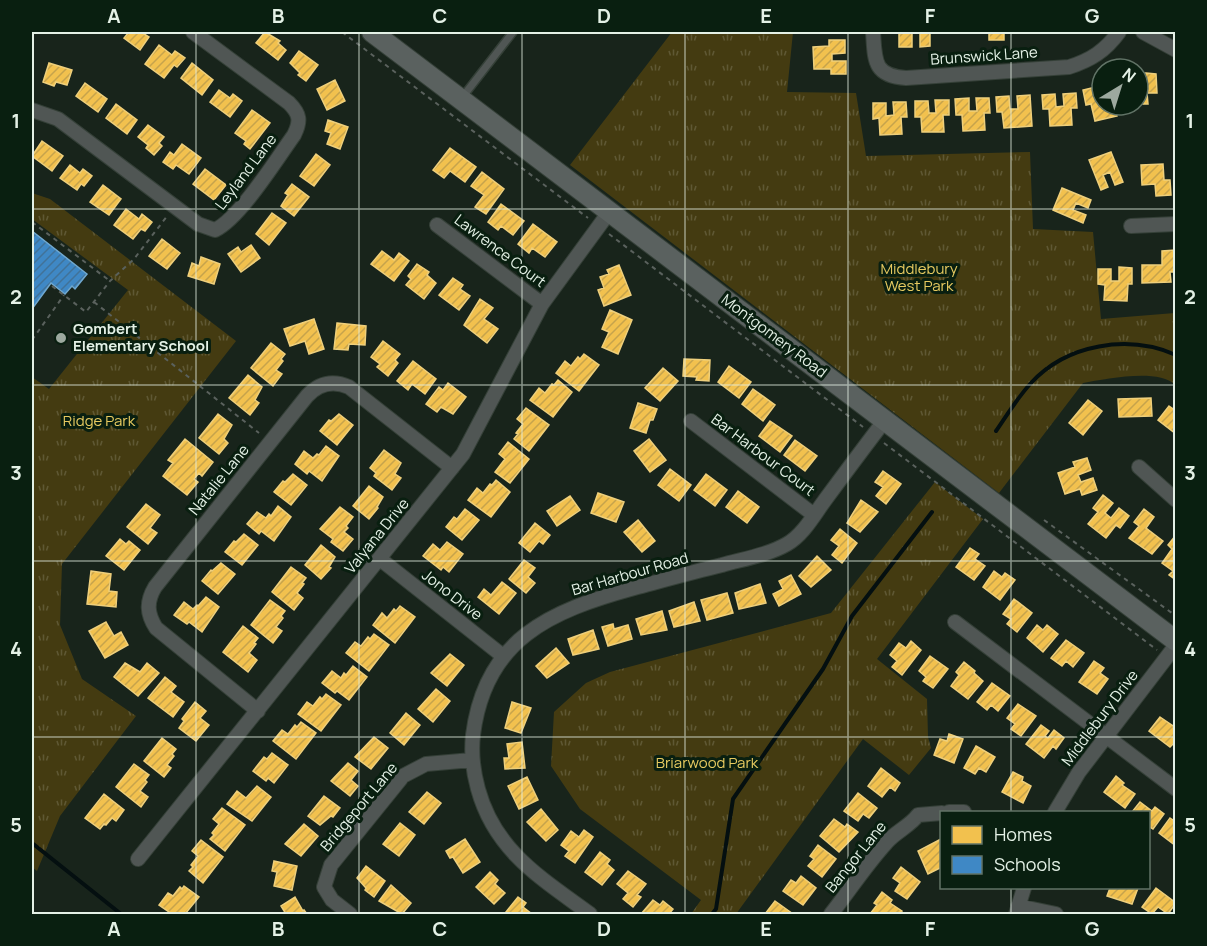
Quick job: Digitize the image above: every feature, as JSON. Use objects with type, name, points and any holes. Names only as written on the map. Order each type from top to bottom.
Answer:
[{"type":"street","name":"Leyland Lane","points":[[32,111],[58,119],[198,224],[215,230],[223,226],[237,212],[294,135],[300,118],[298,112],[289,103],[193,32]]},
{"type":"street","name":"Montgomery Road","points":[[372,32],[1176,643]]},
{"type":"street","name":"Brunswick Lane","points":[[873,32],[875,58],[883,73],[888,76],[906,78],[1069,67],[1099,54],[1109,46],[1119,32]]},
{"type":"street","points":[[1143,32],[1176,50]]},
{"type":"street","name":"Valyana Drive","points":[[138,859],[452,468],[469,443],[542,304],[610,211]]},
{"type":"street","points":[[1131,226],[1176,224]]},
{"type":"street","name":"Lawrence Court","points":[[437,225],[542,304]]},
{"type":"street","name":"Natalie Lane","points":[[258,711],[156,628],[148,610],[148,602],[155,587],[301,404],[318,386],[331,383],[344,385],[452,468]]},
{"type":"street","name":"Bar Harbour Road","points":[[590,915],[528,868],[506,846],[488,817],[481,800],[472,760],[475,720],[480,700],[503,656],[531,629],[568,608],[781,548],[797,537],[885,420]]},
{"type":"street","name":"Bar Harbour Court","points":[[691,421],[814,515]]},
{"type":"street","points":[[1139,466],[1176,500]]},
{"type":"street","name":"Jono Drive","points":[[380,559],[503,656]]},
{"type":"street","points":[[955,622],[1176,789]]},
{"type":"street","name":"Middlebury Drive","points":[[1055,811],[1079,772],[1176,643]]},
{"type":"street","name":"Bridgeport Lane","points":[[350,915],[332,900],[324,887],[331,865],[403,776],[426,764],[472,760]]},
{"type":"street","name":"Bangor Lane","points":[[831,915],[886,842],[918,815],[940,813]]},
{"type":"street","points":[[1024,889],[1017,910],[1056,915]]},
{"type":"lane","points":[[461,99],[513,32]]},
{"type":"path","points":[[342,32],[590,219]]},
{"type":"path","points":[[52,286],[86,312],[110,281],[134,259],[168,215]]},
{"type":"path","points":[[32,222],[110,281]]},
{"type":"path","points":[[607,233],[865,428]]},
{"type":"path","points":[[32,340],[64,295]]},
{"type":"path","points":[[94,302],[259,433]]},
{"type":"path","points":[[882,442],[1157,651]]},
{"type":"path","points":[[1040,518],[1070,537],[1176,616]]},
{"type":"green space","name":"Middlebury West Park","points":[[672,32],[793,32],[787,92],[856,93],[866,156],[1030,152],[1033,229],[1093,232],[1101,319],[1175,313],[1175,385],[1157,377],[1145,376],[1118,377],[1083,383],[999,493],[570,165]]},
{"type":"green space","name":"Ridge Park","points":[[32,193],[50,199],[236,341],[62,564],[60,625],[82,679],[136,716],[60,816],[37,871],[32,867],[32,377],[49,389],[128,290],[32,219]]},
{"type":"green space","name":"Briarwood Park","points":[[935,482],[983,519],[877,659],[927,699],[928,737],[931,748],[909,775],[863,739],[736,914],[691,914],[701,900],[580,809],[551,766],[554,712],[586,683],[610,672],[831,613]]},
{"type":"building: Homes","points":[[129,32],[141,32],[149,37],[140,50],[124,38]]},
{"type":"building: Homes","points":[[265,32],[280,41],[278,43],[286,50],[278,60],[256,43]]},
{"type":"building: Homes","points":[[899,32],[930,32],[930,46],[920,47],[920,33],[912,33],[912,47],[899,47]]},
{"type":"building: Homes","points":[[989,32],[1004,32],[1004,40],[989,40]]},
{"type":"building: Homes","points":[[829,40],[845,40],[845,53],[832,54],[832,61],[846,61],[846,74],[831,74],[831,69],[814,69],[813,47],[829,46]]},
{"type":"building: Homes","points":[[159,45],[172,55],[175,51],[185,58],[177,67],[174,65],[164,78],[145,64]]},
{"type":"building: Homes","points":[[299,51],[318,65],[306,81],[298,75],[300,73],[290,63]]},
{"type":"building: Homes","points":[[49,63],[72,70],[67,85],[56,82],[54,86],[43,82]]},
{"type":"building: Homes","points":[[192,63],[213,80],[202,95],[181,78]]},
{"type":"building: Homes","points":[[1150,73],[1156,74],[1157,93],[1150,93]]},
{"type":"building: Homes","points":[[335,80],[345,101],[327,110],[317,89]]},
{"type":"building: Homes","points":[[85,83],[107,99],[98,112],[76,96]]},
{"type":"building: Homes","points":[[1090,88],[1090,104],[1086,105],[1083,90]]},
{"type":"building: Homes","points":[[219,90],[230,98],[233,94],[242,101],[230,117],[210,102]]},
{"type":"building: Homes","points":[[1076,93],[1077,108],[1071,108],[1072,125],[1050,126],[1049,109],[1043,109],[1042,95],[1055,94],[1056,107],[1064,106],[1063,94]]},
{"type":"building: Homes","points":[[1030,95],[1032,126],[1004,128],[1002,112],[997,112],[996,97],[1009,96],[1010,109],[1018,109],[1017,96]]},
{"type":"building: Homes","points":[[969,98],[969,111],[977,111],[976,98],[989,98],[990,113],[984,113],[985,130],[963,131],[962,115],[956,115],[955,99]]},
{"type":"building: Homes","points":[[935,100],[949,100],[949,115],[943,115],[944,132],[922,132],[921,117],[915,117],[915,101],[928,101],[929,113],[936,113]]},
{"type":"building: Homes","points":[[893,102],[906,102],[907,117],[901,117],[902,134],[880,135],[879,118],[873,119],[873,103],[886,103],[886,116],[894,115]]},
{"type":"building: Homes","points":[[116,104],[137,120],[127,134],[106,118]]},
{"type":"building: Homes","points":[[252,110],[270,123],[250,149],[244,144],[246,141],[235,133]]},
{"type":"building: Homes","points":[[1094,117],[1113,117],[1095,121]]},
{"type":"building: Homes","points":[[328,120],[348,127],[340,149],[327,144],[331,133],[325,131]]},
{"type":"building: Homes","points":[[148,125],[164,137],[159,143],[162,146],[154,155],[146,148],[148,145],[138,137]]},
{"type":"building: Homes","points":[[42,141],[63,156],[52,171],[32,156]]},
{"type":"building: Homes","points":[[182,144],[201,158],[189,174],[176,165],[173,169],[163,162],[170,152],[174,155]]},
{"type":"building: Homes","points":[[450,148],[476,167],[465,182],[450,171],[444,178],[433,170]]},
{"type":"building: Homes","points":[[1111,152],[1123,182],[1115,185],[1110,172],[1103,175],[1108,187],[1101,190],[1089,160]]},
{"type":"building: Homes","points":[[316,154],[330,165],[314,186],[300,176]]},
{"type":"building: Homes","points":[[1163,164],[1164,180],[1170,180],[1171,195],[1156,196],[1155,184],[1142,185],[1141,165]]},
{"type":"building: Homes","points":[[70,165],[80,173],[83,169],[92,176],[84,186],[81,184],[77,190],[60,178]]},
{"type":"building: Homes","points":[[205,169],[226,185],[214,200],[193,184]]},
{"type":"building: Homes","points":[[482,172],[504,189],[486,214],[475,207],[484,195],[471,186]]},
{"type":"building: Homes","points":[[292,184],[309,197],[294,216],[281,206],[288,195],[285,193]]},
{"type":"building: Homes","points":[[103,185],[121,199],[109,215],[90,202]]},
{"type":"building: Homes","points":[[1062,188],[1091,200],[1088,208],[1076,203],[1073,210],[1086,215],[1083,223],[1053,210]]},
{"type":"building: Homes","points":[[501,204],[524,221],[513,235],[501,226],[498,230],[488,222]]},
{"type":"building: Homes","points":[[126,209],[139,219],[142,214],[152,222],[145,231],[141,229],[133,239],[114,225]]},
{"type":"building: Homes","points":[[272,213],[286,223],[269,245],[256,234]]},
{"type":"building: Homes","points":[[533,224],[557,242],[545,257],[532,248],[529,253],[518,244]]},
{"type":"building: Homes","points":[[162,239],[180,253],[167,269],[149,256]]},
{"type":"building: Homes","points":[[251,245],[260,258],[241,272],[228,254],[238,247],[241,252]]},
{"type":"building: Homes","points":[[1175,250],[1175,272],[1170,272],[1171,282],[1142,283],[1142,265],[1162,265],[1162,251]]},
{"type":"building: Homes","points":[[382,251],[394,260],[399,253],[409,261],[394,281],[371,264]]},
{"type":"building: Homes","points":[[201,257],[220,264],[214,284],[188,276],[192,263],[199,266]]},
{"type":"building: Homes","points":[[417,264],[429,272],[427,275],[436,283],[424,299],[406,285],[411,279],[408,276]]},
{"type":"building: Homes","points":[[619,265],[631,295],[604,306],[598,290],[604,288],[600,277],[609,274],[607,270]]},
{"type":"building: Homes","points":[[1119,267],[1132,268],[1132,284],[1128,284],[1127,301],[1104,300],[1105,285],[1098,284],[1098,269],[1111,269],[1111,281],[1119,281]]},
{"type":"building: Homes","points":[[453,278],[463,285],[460,289],[470,296],[459,310],[439,295]]},
{"type":"building: Homes","points":[[480,299],[493,308],[484,319],[498,329],[487,343],[464,325]]},
{"type":"building: Homes","points":[[610,310],[632,320],[618,354],[602,347],[609,332],[602,329]]},
{"type":"building: Homes","points":[[314,319],[324,349],[309,354],[305,341],[290,346],[284,329]]},
{"type":"building: Homes","points":[[337,323],[366,326],[365,345],[349,344],[348,350],[334,349]]},
{"type":"building: Homes","points":[[383,341],[400,354],[395,360],[398,363],[388,376],[377,367],[380,364],[371,357]]},
{"type":"building: Homes","points":[[271,343],[285,354],[276,370],[282,374],[273,386],[251,368]]},
{"type":"building: Homes","points":[[584,354],[599,365],[579,391],[556,373],[565,361],[571,366],[578,357],[580,359]]},
{"type":"building: Homes","points":[[684,359],[710,360],[709,381],[683,376]]},
{"type":"building: Homes","points":[[413,361],[436,379],[425,394],[412,384],[408,390],[397,381]]},
{"type":"building: Homes","points":[[729,366],[751,382],[739,398],[718,382]]},
{"type":"building: Homes","points":[[663,368],[678,381],[660,401],[645,388]]},
{"type":"building: Homes","points":[[248,375],[262,387],[255,400],[259,403],[250,415],[229,398]]},
{"type":"building: Homes","points":[[558,380],[572,392],[553,417],[530,400],[539,388],[545,393]]},
{"type":"building: Homes","points":[[448,383],[466,397],[453,414],[441,407],[437,412],[426,404],[439,387],[443,390]]},
{"type":"building: Homes","points":[[753,389],[775,405],[763,421],[742,404]]},
{"type":"building: Homes","points":[[1151,398],[1152,416],[1119,417],[1118,399]]},
{"type":"building: Homes","points":[[1088,400],[1102,411],[1083,435],[1069,423]]},
{"type":"building: Homes","points":[[638,403],[657,409],[646,433],[630,428]]},
{"type":"building: Homes","points":[[1169,406],[1176,411],[1176,434],[1158,420]]},
{"type":"building: Homes","points":[[526,408],[549,425],[529,451],[514,439],[523,424],[517,419]]},
{"type":"building: Homes","points":[[218,414],[232,425],[224,439],[228,443],[219,454],[199,438]]},
{"type":"building: Homes","points":[[339,414],[353,425],[337,445],[320,431],[329,420],[331,421]]},
{"type":"building: Homes","points":[[770,421],[792,436],[780,452],[759,436]]},
{"type":"building: Homes","points":[[185,439],[213,462],[202,476],[199,473],[194,479],[198,482],[187,495],[163,476],[173,463],[168,460]]},
{"type":"building: Homes","points":[[649,439],[666,460],[650,472],[634,451]]},
{"type":"building: Homes","points":[[795,440],[817,456],[805,471],[784,455]]},
{"type":"building: Homes","points":[[508,442],[529,459],[510,483],[495,472],[505,459],[499,454]]},
{"type":"building: Homes","points":[[326,446],[339,456],[322,481],[309,471],[307,474],[295,464],[304,451],[313,458],[319,455]]},
{"type":"building: Homes","points":[[384,450],[401,463],[395,474],[401,478],[392,490],[374,476],[376,473],[370,468]]},
{"type":"building: Homes","points":[[1087,458],[1091,470],[1078,475],[1081,482],[1093,478],[1097,490],[1082,495],[1080,489],[1065,494],[1058,473],[1075,467],[1073,462]]},
{"type":"building: Homes","points":[[670,469],[691,485],[679,501],[658,485]]},
{"type":"building: Homes","points":[[883,471],[901,484],[886,504],[876,496],[883,487],[875,482]]},
{"type":"building: Homes","points":[[293,474],[307,485],[291,505],[274,492]]},
{"type":"building: Homes","points":[[706,474],[727,490],[715,506],[694,490]]},
{"type":"building: Homes","points":[[496,480],[510,492],[491,517],[468,500],[477,488],[483,493]]},
{"type":"building: Homes","points":[[369,486],[383,497],[369,519],[353,506]]},
{"type":"building: Homes","points":[[738,491],[759,507],[747,523],[726,507]]},
{"type":"building: Homes","points":[[598,493],[624,502],[616,522],[591,513]]},
{"type":"building: Homes","points":[[1103,495],[1113,503],[1105,513],[1111,518],[1119,508],[1129,516],[1120,528],[1116,525],[1106,538],[1088,524],[1098,512],[1093,508]]},
{"type":"building: Homes","points":[[570,496],[580,510],[557,526],[547,511]]},
{"type":"building: Homes","points":[[861,500],[878,512],[860,532],[847,523]]},
{"type":"building: Homes","points":[[146,504],[160,515],[150,528],[157,533],[148,544],[127,527]]},
{"type":"building: Homes","points":[[278,506],[291,517],[274,541],[261,531],[259,534],[247,524],[257,512],[266,518],[269,514],[271,516]]},
{"type":"building: Homes","points":[[340,507],[353,517],[344,532],[353,539],[343,551],[320,529]]},
{"type":"building: Homes","points":[[465,509],[479,520],[462,540],[446,527]]},
{"type":"building: Homes","points":[[1144,509],[1154,517],[1146,528],[1163,541],[1152,554],[1129,538],[1139,526],[1134,522]]},
{"type":"building: Homes","points":[[638,520],[655,541],[642,552],[624,532]]},
{"type":"building: Homes","points":[[535,523],[550,535],[543,544],[539,541],[530,552],[519,543]]},
{"type":"building: Homes","points":[[840,529],[857,543],[842,563],[832,555],[839,546],[831,540]]},
{"type":"building: Homes","points":[[244,534],[258,545],[242,565],[225,552]]},
{"type":"building: Homes","points":[[1176,535],[1176,580],[1169,575],[1173,571],[1162,563],[1172,549],[1168,545]]},
{"type":"building: Homes","points":[[120,539],[126,544],[129,541],[140,550],[124,570],[106,556]]},
{"type":"building: Homes","points":[[447,542],[463,554],[449,572],[443,567],[441,570],[423,556],[433,544],[440,550]]},
{"type":"building: Homes","points":[[321,545],[335,557],[329,567],[331,568],[321,579],[305,565]]},
{"type":"building: Homes","points":[[970,548],[979,554],[975,559],[985,566],[974,580],[956,567]]},
{"type":"building: Homes","points":[[817,556],[831,570],[811,587],[799,576]]},
{"type":"building: Homes","points":[[524,560],[535,568],[528,577],[535,583],[526,593],[509,579]]},
{"type":"building: Homes","points":[[221,563],[235,574],[218,594],[202,581]]},
{"type":"building: Homes","points":[[291,567],[306,578],[297,593],[303,598],[294,610],[272,592]]},
{"type":"building: Homes","points":[[91,571],[111,574],[109,591],[117,592],[116,607],[87,604]]},
{"type":"building: Homes","points":[[994,571],[1002,577],[1005,573],[1015,580],[1000,600],[983,587]]},
{"type":"building: Homes","points":[[791,575],[801,594],[779,606],[773,594],[783,589],[779,581]]},
{"type":"building: Homes","points":[[502,582],[516,593],[499,614],[478,597],[484,589],[491,595]]},
{"type":"building: Homes","points":[[760,584],[766,603],[739,609],[735,593]]},
{"type":"building: Homes","points":[[727,593],[733,613],[707,620],[701,600]]},
{"type":"building: Homes","points":[[206,597],[219,607],[202,632],[189,622],[187,624],[174,615],[184,602],[193,609]]},
{"type":"building: Homes","points":[[1014,599],[1032,613],[1017,632],[1007,624],[1011,619],[1003,614]]},
{"type":"building: Homes","points":[[270,600],[285,611],[276,627],[282,631],[273,643],[251,625]]},
{"type":"building: Homes","points":[[694,602],[700,621],[674,627],[669,611]]},
{"type":"building: Homes","points":[[400,606],[415,617],[395,643],[373,625],[382,613],[387,618],[394,609],[396,611]]},
{"type":"building: Homes","points":[[662,611],[667,630],[641,635],[636,619]]},
{"type":"building: Homes","points":[[106,622],[114,636],[121,632],[128,645],[105,658],[89,631]]},
{"type":"building: Homes","points":[[613,624],[614,629],[628,625],[632,639],[608,646],[602,627]]},
{"type":"building: Homes","points":[[1037,625],[1043,630],[1047,625],[1058,634],[1043,652],[1027,638]]},
{"type":"building: Homes","points":[[243,626],[258,638],[249,653],[257,660],[248,672],[223,652]]},
{"type":"building: Homes","points":[[593,630],[599,649],[573,655],[568,639]]},
{"type":"building: Homes","points":[[374,634],[389,645],[369,671],[346,653],[355,642],[361,646],[368,637],[370,639]]},
{"type":"building: Homes","points":[[1066,640],[1084,653],[1073,667],[1066,661],[1062,666],[1051,658]]},
{"type":"building: Homes","points":[[911,641],[921,650],[902,675],[892,667],[897,661],[890,655],[899,643],[906,648]]},
{"type":"building: Homes","points":[[556,648],[569,663],[547,678],[536,666]]},
{"type":"building: Homes","points":[[450,654],[464,665],[447,686],[431,673]]},
{"type":"building: Homes","points":[[930,656],[948,669],[933,688],[923,681],[926,677],[919,671]]},
{"type":"building: Homes","points":[[1094,661],[1104,668],[1100,673],[1108,679],[1097,694],[1079,682]]},
{"type":"building: Homes","points":[[964,662],[983,681],[968,699],[951,686],[959,675],[956,672]]},
{"type":"building: Homes","points":[[125,663],[140,672],[147,663],[159,673],[138,696],[114,677]]},
{"type":"building: Homes","points":[[353,666],[367,677],[349,700],[322,683],[332,671],[341,678]]},
{"type":"building: Homes","points":[[165,677],[176,686],[171,692],[184,702],[173,717],[148,698]]},
{"type":"building: Homes","points":[[992,683],[1010,696],[998,711],[991,705],[987,710],[977,702]]},
{"type":"building: Homes","points":[[436,689],[450,701],[433,722],[418,709]]},
{"type":"building: Homes","points":[[326,694],[341,705],[321,731],[298,714],[307,702],[313,706],[320,697],[322,699]]},
{"type":"building: Homes","points":[[195,702],[206,711],[200,718],[209,725],[196,741],[179,728],[184,721],[182,719]]},
{"type":"building: Homes","points":[[512,702],[531,708],[521,733],[505,728]]},
{"type":"building: Homes","points":[[1018,704],[1036,716],[1021,736],[1011,729],[1015,724],[1007,718]]},
{"type":"building: Homes","points":[[406,713],[420,725],[404,745],[390,733]]},
{"type":"building: Homes","points":[[1160,717],[1176,728],[1176,741],[1170,747],[1149,731]]},
{"type":"building: Homes","points":[[301,722],[316,733],[296,759],[273,741],[282,730],[288,734],[295,725],[297,727]]},
{"type":"building: Homes","points":[[1041,725],[1049,731],[1045,736],[1048,738],[1054,730],[1064,738],[1056,749],[1053,746],[1044,758],[1026,744]]},
{"type":"building: Homes","points":[[949,734],[963,739],[954,763],[934,755],[940,739],[947,741]]},
{"type":"building: Homes","points":[[374,737],[388,748],[371,769],[355,757]]},
{"type":"building: Homes","points":[[162,738],[176,749],[167,765],[171,768],[164,777],[144,761]]},
{"type":"building: Homes","points":[[522,742],[525,768],[505,769],[504,758],[509,758],[507,744]]},
{"type":"building: Homes","points":[[976,746],[995,757],[986,772],[979,768],[975,774],[964,768]]},
{"type":"building: Homes","points":[[272,753],[288,765],[274,783],[268,778],[266,781],[253,771],[264,757],[267,759]]},
{"type":"building: Homes","points":[[348,763],[358,771],[351,780],[358,786],[350,796],[331,781]]},
{"type":"building: Homes","points":[[134,764],[149,775],[140,791],[148,797],[141,807],[116,787]]},
{"type":"building: Homes","points":[[881,768],[900,783],[895,791],[890,787],[882,797],[868,786]]},
{"type":"building: Homes","points":[[1013,772],[1023,777],[1022,781],[1031,786],[1023,803],[1002,792]]},
{"type":"building: Homes","points":[[1116,776],[1124,783],[1122,785],[1135,794],[1125,808],[1104,792]]},
{"type":"building: Homes","points":[[527,777],[538,800],[519,809],[508,786]]},
{"type":"building: Homes","points":[[257,786],[271,797],[252,821],[227,804],[237,791],[246,798]]},
{"type":"building: Homes","points":[[427,792],[441,803],[424,824],[409,812]]},
{"type":"building: Homes","points":[[858,793],[877,808],[869,818],[863,814],[858,821],[844,811]]},
{"type":"building: Homes","points":[[104,794],[124,810],[116,821],[112,818],[100,829],[85,818]]},
{"type":"building: Homes","points":[[324,796],[340,808],[333,817],[331,816],[320,825],[308,816]]},
{"type":"building: Homes","points":[[1140,802],[1152,811],[1155,807],[1164,814],[1153,829],[1150,827],[1150,811],[1133,811]]},
{"type":"building: Homes","points":[[222,808],[245,825],[225,851],[210,839],[219,824],[213,819]]},
{"type":"building: Homes","points":[[541,809],[558,830],[546,841],[527,822]]},
{"type":"building: Homes","points":[[1170,818],[1176,822],[1176,846],[1159,833]]},
{"type":"building: Homes","points":[[834,819],[858,832],[839,852],[820,836]]},
{"type":"building: Homes","points":[[400,823],[415,835],[399,856],[383,844]]},
{"type":"building: Homes","points":[[304,824],[318,836],[301,856],[285,844]]},
{"type":"building: Homes","points":[[584,830],[593,837],[575,863],[565,856],[569,851],[561,845],[571,831],[579,837]]},
{"type":"building: Homes","points":[[465,839],[480,862],[463,873],[453,857],[450,858],[446,851]]},
{"type":"building: Homes","points":[[201,840],[223,857],[203,883],[189,871],[198,856],[192,851]]},
{"type":"building: Homes","points":[[940,840],[940,868],[928,874],[918,851]]},
{"type":"building: Homes","points":[[818,845],[836,859],[822,877],[808,866],[814,859],[810,856]]},
{"type":"building: Homes","points":[[600,852],[610,860],[607,864],[614,870],[602,885],[585,872]]},
{"type":"building: Homes","points":[[274,861],[297,866],[292,890],[274,886],[277,872],[272,871]]},
{"type":"building: Homes","points":[[366,866],[385,881],[374,897],[365,890],[366,888],[357,878]]},
{"type":"building: Homes","points":[[901,867],[920,882],[907,899],[895,891],[900,883],[893,878]]},
{"type":"building: Homes","points":[[628,871],[646,884],[637,895],[641,897],[633,907],[623,899],[628,893],[617,884]]},
{"type":"building: Homes","points":[[490,872],[498,880],[495,884],[505,893],[494,904],[476,887]]},
{"type":"building: Homes","points":[[801,876],[816,888],[803,905],[783,891],[791,880],[796,883]]},
{"type":"building: Homes","points":[[391,885],[411,903],[402,914],[379,901]]},
{"type":"building: Homes","points":[[184,886],[199,897],[185,914],[172,914],[159,905],[168,893],[173,896],[180,887],[182,889]]},
{"type":"building: Homes","points":[[1156,888],[1176,903],[1168,914],[1158,907],[1152,914],[1142,907]]},
{"type":"building: Homes","points":[[1110,889],[1138,889],[1132,904],[1107,896]]},
{"type":"building: Homes","points":[[882,892],[892,900],[890,903],[902,911],[899,914],[870,914],[877,905],[874,903]]},
{"type":"building: Homes","points":[[295,897],[307,914],[286,914],[281,906]]},
{"type":"building: Homes","points":[[518,897],[526,903],[523,907],[532,914],[508,914],[506,912]]},
{"type":"building: Homes","points":[[653,900],[660,905],[663,901],[673,909],[669,914],[641,914]]},
{"type":"building: Homes","points":[[775,901],[793,914],[765,914]]},
{"type":"building: Schools","points":[[32,231],[87,274],[75,289],[72,286],[65,294],[51,283],[32,309]]},
{"type":"waterway","points":[[996,431],[1031,383],[1062,359],[1080,351],[1119,344],[1138,345],[1176,355]]},
{"type":"waterway","points":[[712,914],[716,909],[733,799],[823,669],[852,616],[932,512]]},
{"type":"waterway","points":[[32,843],[121,914]]},
{"type":"place","name":"Gombert Elementary School","points":[[61,338]]}]
